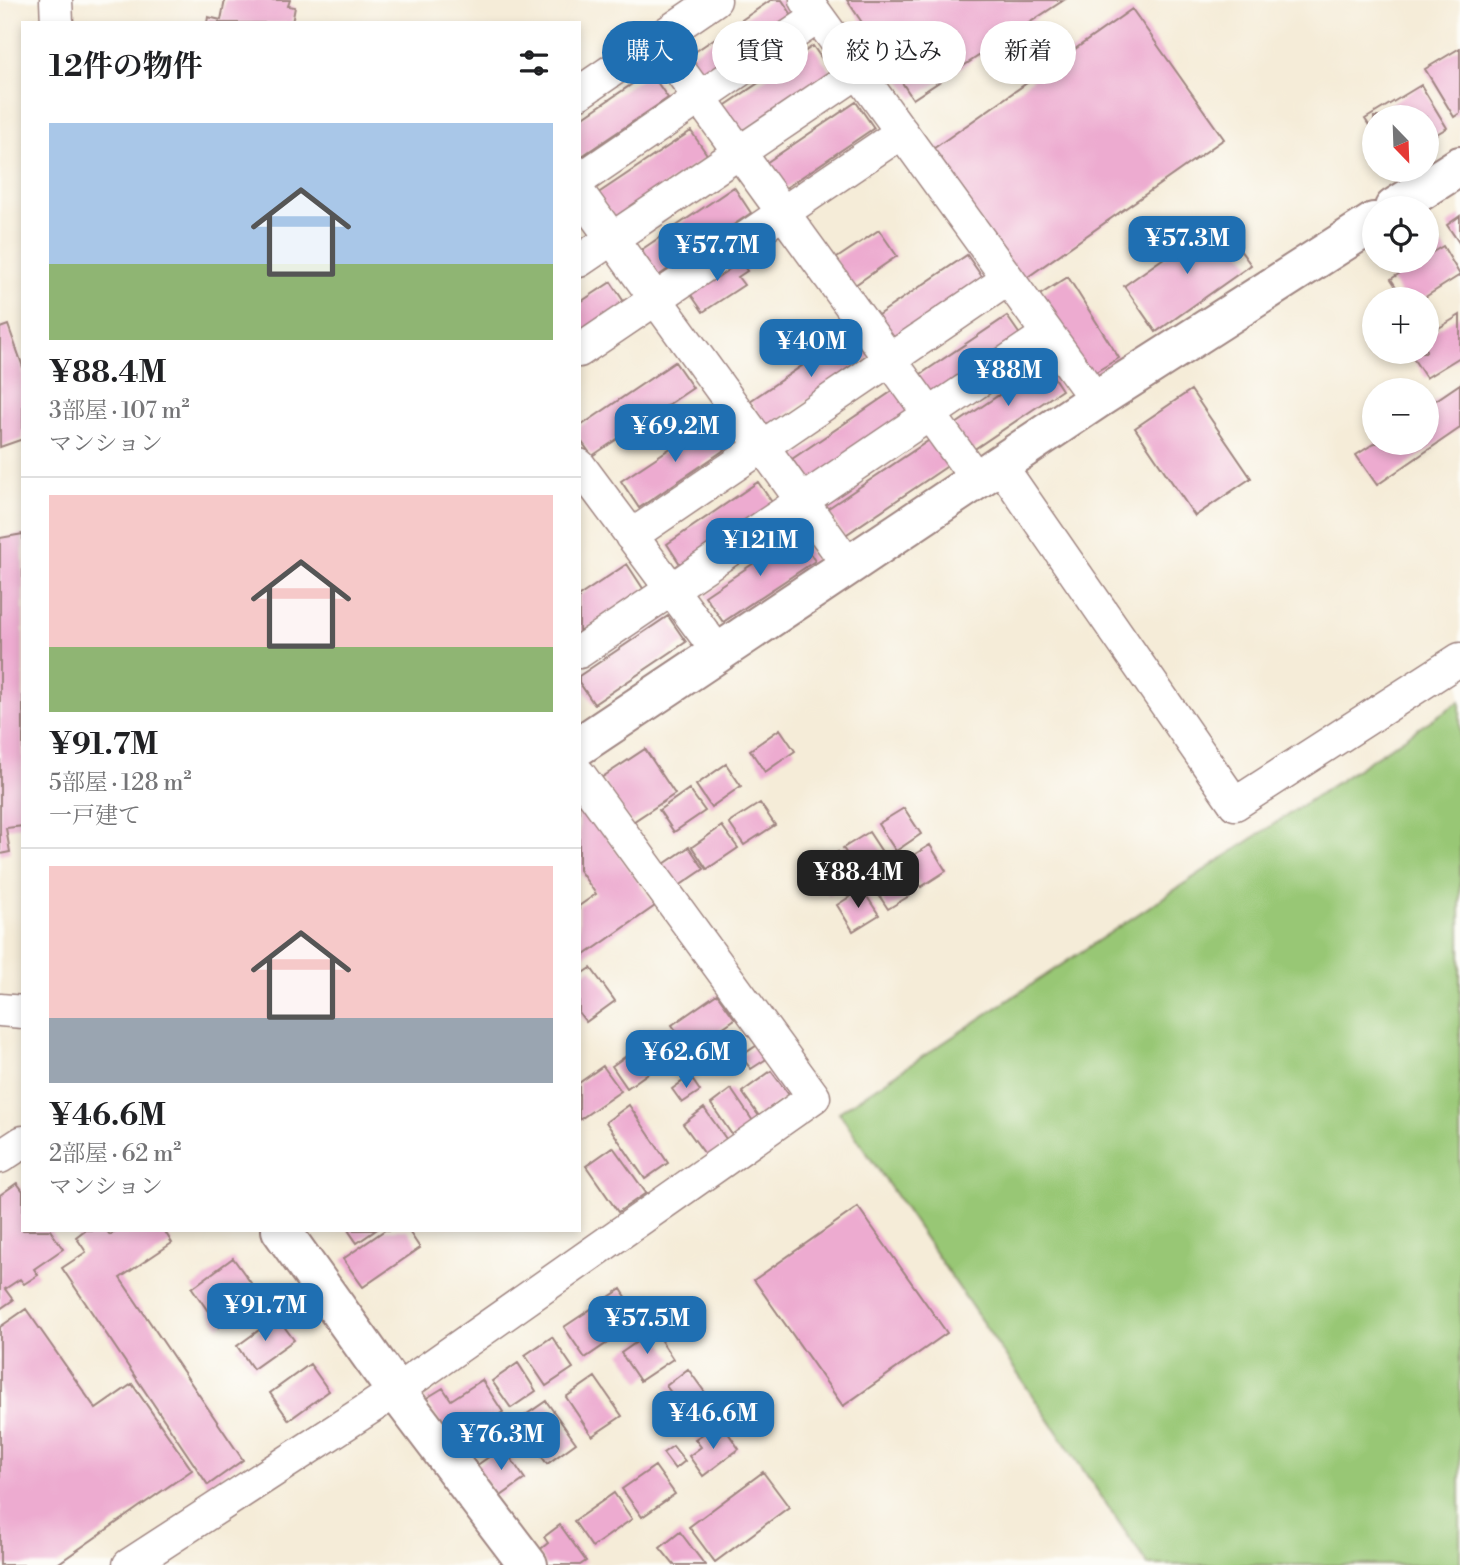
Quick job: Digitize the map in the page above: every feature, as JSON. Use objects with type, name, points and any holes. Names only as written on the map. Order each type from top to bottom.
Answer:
[{"type":"street","points":[[55,0],[57,21]]},
{"type":"street","points":[[684,21],[715,0]]},
{"type":"street","points":[[581,179],[700,98],[812,9]]},
{"type":"street","points":[[581,92],[602,77]]},
{"type":"street","points":[[690,84],[929,414],[989,474],[1235,804],[1460,659]]},
{"type":"street","points":[[581,260],[840,84]]},
{"type":"street","points":[[867,84],[1096,400]]},
{"type":"street","points":[[581,350],[902,132]]},
{"type":"street","points":[[1413,196],[1460,166]]},
{"type":"street","points":[[581,196],[849,566]]},
{"type":"street","points":[[581,745],[1096,400],[1362,230]]},
{"type":"street","points":[[631,536],[1008,279]]},
{"type":"street","points":[[581,651],[1048,334]]},
{"type":"street","points":[[581,469],[718,652]]},
{"type":"street","points":[[129,1565],[396,1391],[814,1097],[581,777]]},
{"type":"street","points":[[0,1010],[21,1012]]},
{"type":"street","points":[[0,1157],[21,1143]]},
{"type":"street","points":[[282,1232],[396,1391],[528,1565]]},
{"type":"green space","points":[[1460,701],[1460,1565],[1148,1565],[839,1112]]},
{"type":"building","points":[[225,0],[290,0],[288,6],[295,7],[292,21],[207,21],[208,17],[221,20]]},
{"type":"building","points":[[771,0],[782,0],[796,21],[740,21]]},
{"type":"building","points":[[847,0],[1064,0],[1032,21],[980,21],[980,55],[966,64],[966,21],[861,21]]},
{"type":"building","points":[[1132,9],[1224,139],[1022,281],[930,151],[1025,84],[1076,84],[1076,48]]},
{"type":"building","points":[[712,40],[712,78],[703,84],[698,76],[698,50]]},
{"type":"building","points":[[813,46],[822,59],[822,78],[738,135],[720,109],[757,84],[808,84],[808,49]]},
{"type":"building","points":[[1460,48],[1460,113],[1454,117],[1425,69]]},
{"type":"building","points":[[632,84],[658,84],[668,98],[581,157],[581,119]]},
{"type":"building","points":[[903,84],[936,84],[913,99]]},
{"type":"building","points":[[1421,85],[1433,105],[1388,105]]},
{"type":"building","points":[[856,102],[874,128],[781,191],[763,165]]},
{"type":"building","points":[[1439,115],[1447,128],[1439,133]]},
{"type":"building","points":[[691,131],[708,156],[615,219],[597,194]]},
{"type":"building","points":[[734,187],[751,213],[658,276],[641,250]]},
{"type":"building","points":[[1460,216],[1460,244],[1447,225]]},
{"type":"building","points":[[1218,220],[1251,265],[1156,332],[1124,286]]},
{"type":"building","points":[[879,230],[897,256],[852,287],[834,260]]},
{"type":"building","points":[[1443,246],[1460,275],[1439,288],[1396,287],[1391,279],[1400,273],[1439,273],[1439,248]]},
{"type":"building","points":[[735,253],[747,271],[738,277],[744,285],[703,312],[685,286]]},
{"type":"building","points":[[967,255],[985,281],[893,343],[875,317]]},
{"type":"building","points":[[1068,277],[1119,358],[1089,376],[1038,296]]},
{"type":"building","points":[[611,282],[628,308],[581,340],[581,302]]},
{"type":"building","points":[[1460,315],[1460,357],[1426,378],[1417,364],[1439,364],[1439,328]]},
{"type":"building","points":[[1007,316],[1025,342],[933,404],[915,378]]},
{"type":"building","points":[[8,325],[21,361],[21,440],[0,447],[0,328]]},
{"type":"building","points":[[855,330],[872,356],[768,427],[750,401]]},
{"type":"building","points":[[675,362],[693,388],[592,456],[581,441],[581,426]]},
{"type":"building","points":[[1045,364],[1062,390],[970,452],[953,426]]},
{"type":"building","points":[[1460,384],[1460,428],[1439,442],[1439,398]]},
{"type":"building","points":[[897,388],[915,414],[810,485],[792,459]]},
{"type":"building","points":[[1191,390],[1251,478],[1195,516],[1135,428]]},
{"type":"building","points":[[713,420],[730,446],[639,508],[621,481]]},
{"type":"building","points":[[931,439],[949,465],[844,536],[827,509]]},
{"type":"building","points":[[1362,451],[1362,455],[1421,455],[1377,485],[1356,455]]},
{"type":"building","points":[[758,482],[776,508],[684,570],[667,544]]},
{"type":"building","points":[[21,534],[21,826],[6,828],[10,852],[0,854],[0,538]]},
{"type":"building","points":[[797,534],[815,561],[723,622],[705,596]]},
{"type":"building","points":[[627,564],[644,590],[581,633],[581,595]]},
{"type":"building","points":[[668,616],[686,642],[594,704],[581,685],[581,675]]},
{"type":"building","points":[[780,729],[795,751],[765,772],[750,750]]},
{"type":"building","points":[[645,749],[675,794],[631,823],[601,778]]},
{"type":"building","points":[[726,764],[741,786],[711,807],[696,785]]},
{"type":"building","points":[[689,789],[705,811],[674,832],[659,810]]},
{"type":"building","points":[[581,801],[655,906],[581,958],[581,905],[596,894],[581,873]]},
{"type":"building","points":[[760,803],[775,825],[744,845],[729,823]]},
{"type":"building","points":[[904,808],[921,834],[896,851],[878,824]]},
{"type":"building","points":[[722,826],[738,848],[707,869],[692,847]]},
{"type":"building","points":[[869,832],[886,858],[860,874],[843,848]]},
{"type":"building","points":[[930,845],[946,871],[921,887],[904,861]]},
{"type":"building","points":[[689,847],[704,869],[673,890],[658,868]]},
{"type":"building","points":[[838,852],[855,878],[829,895],[813,869]]},
{"type":"building","points":[[897,867],[914,893],[888,909],[871,883]]},
{"type":"building","points":[[862,889],[879,915],[853,931],[837,905]]},
{"type":"building","points":[[591,968],[615,1001],[586,1022],[581,1016],[581,975]]},
{"type":"building","points":[[717,994],[735,1019],[690,1050],[672,1025]]},
{"type":"building","points":[[652,1038],[668,1059],[627,1088],[612,1066]]},
{"type":"building","points":[[762,1042],[771,1056],[751,1069],[741,1056]]},
{"type":"building","points":[[603,1066],[621,1091],[581,1119],[581,1082]]},
{"type":"building","points":[[771,1071],[789,1095],[759,1116],[742,1092]]},
{"type":"building","points":[[690,1076],[700,1091],[682,1103],[672,1089]]},
{"type":"building","points":[[731,1089],[755,1124],[735,1139],[711,1104]]},
{"type":"building","points":[[629,1105],[668,1163],[645,1179],[606,1122]]},
{"type":"building","points":[[704,1108],[729,1143],[708,1158],[683,1124]]},
{"type":"building","points":[[613,1147],[646,1193],[618,1212],[586,1166]]},
{"type":"building","points":[[17,1183],[21,1188],[21,1232],[51,1232],[63,1249],[34,1269],[38,1275],[24,1284],[20,1279],[5,1289],[13,1300],[0,1309],[0,1195]]},
{"type":"building","points":[[858,1207],[947,1333],[843,1406],[754,1280]]},
{"type":"building","points":[[82,1232],[108,1232],[110,1235],[114,1232],[165,1232],[172,1243],[120,1278],[243,1460],[208,1485],[62,1268],[86,1252],[76,1237]]},
{"type":"building","points":[[349,1232],[373,1232],[357,1243]]},
{"type":"building","points":[[382,1232],[409,1232],[420,1248],[363,1287],[343,1259]]},
{"type":"building","points":[[233,1258],[261,1297],[219,1327],[192,1288]]},
{"type":"building","points":[[621,1289],[641,1320],[585,1358],[564,1327]]},
{"type":"building","points":[[26,1309],[96,1409],[132,1384],[192,1470],[56,1565],[0,1565],[0,1327]]},
{"type":"building","points":[[277,1317],[294,1340],[253,1369],[237,1346]]},
{"type":"building","points":[[654,1330],[673,1359],[640,1381],[621,1353]]},
{"type":"building","points":[[552,1337],[573,1368],[546,1386],[525,1355]]},
{"type":"building","points":[[518,1363],[536,1391],[511,1408],[492,1381]]},
{"type":"building","points":[[310,1364],[329,1391],[289,1420],[270,1393]]},
{"type":"building","points":[[688,1369],[717,1409],[695,1425],[690,1418],[675,1429],[660,1408],[675,1398],[666,1386]]},
{"type":"building","points":[[595,1377],[622,1416],[592,1436],[566,1397]]},
{"type":"building","points":[[482,1380],[503,1412],[454,1443],[425,1399],[443,1388],[451,1400]]},
{"type":"building","points":[[546,1401],[576,1443],[547,1464],[517,1421]]},
{"type":"building","points":[[726,1430],[739,1449],[703,1476],[689,1456],[701,1447],[695,1439],[706,1432],[712,1440]]},
{"type":"building","points":[[673,1446],[685,1461],[675,1469],[663,1453]]},
{"type":"building","points":[[503,1447],[525,1479],[498,1498],[476,1466]]},
{"type":"building","points":[[655,1466],[675,1494],[642,1517],[622,1489]]},
{"type":"building","points":[[763,1472],[789,1507],[715,1562],[689,1527]]},
{"type":"building","points":[[614,1493],[632,1519],[592,1547],[574,1521]]},
{"type":"building","points":[[560,1525],[586,1561],[580,1565],[546,1565],[537,1552],[548,1543],[544,1537]]},
{"type":"building","points":[[680,1532],[705,1565],[674,1565],[660,1548]]}]
